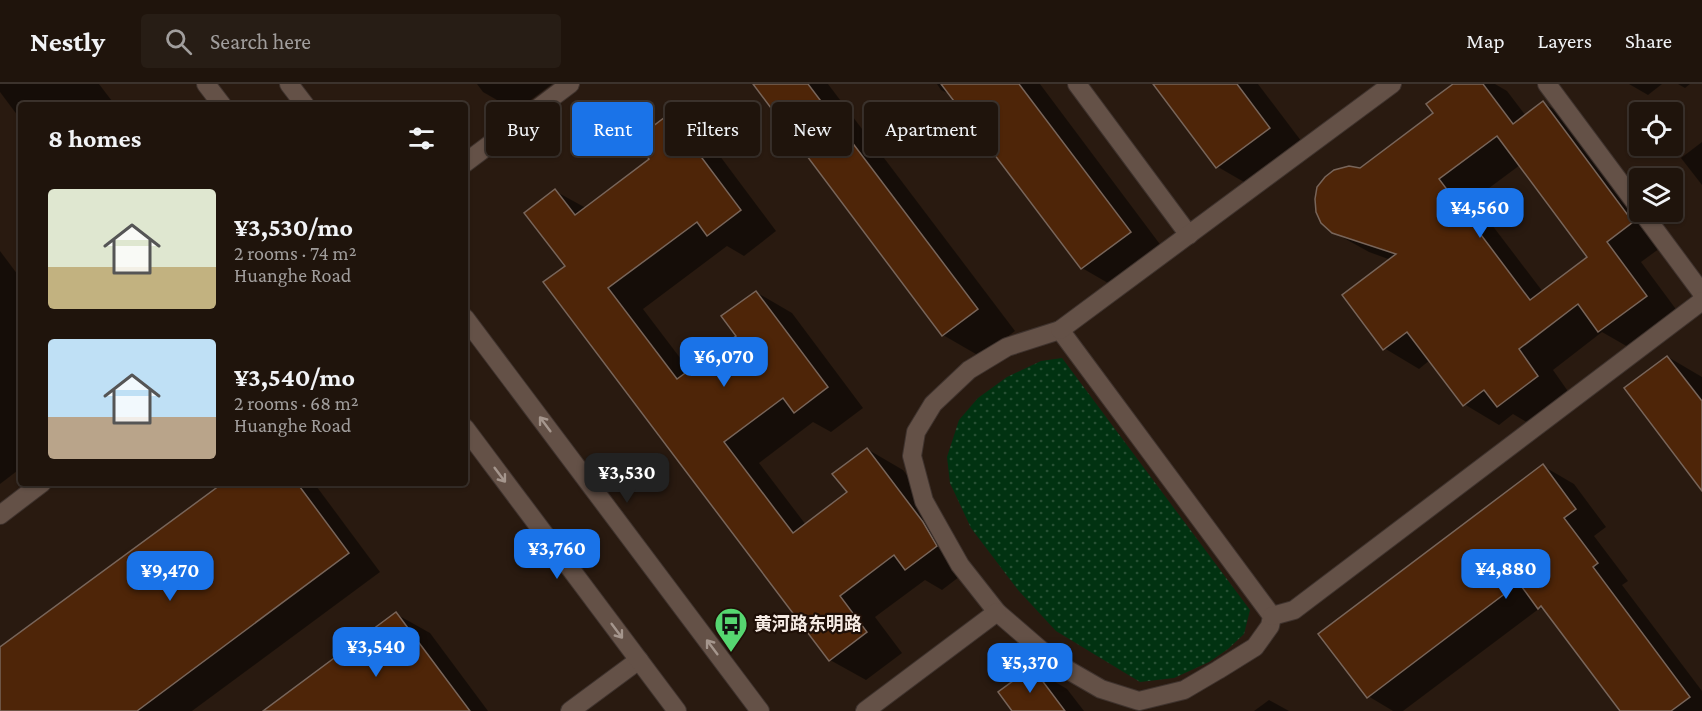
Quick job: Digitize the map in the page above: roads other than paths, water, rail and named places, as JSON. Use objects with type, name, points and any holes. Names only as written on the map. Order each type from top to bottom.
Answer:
[{"type":"main road","points":[[206,84],[220,102]]},
{"type":"main road","points":[[289,84],[303,102]]},
{"type":"main road","points":[[468,162],[570,84]]},
{"type":"main road","points":[[1077,84],[1189,235]]},
{"type":"main road","points":[[1060,330],[1272,616],[1270,626],[1255,647],[1184,690],[1140,706],[1101,689],[1056,663],[997,612],[960,565],[924,501],[912,456],[916,432],[933,404],[969,370],[1007,347],[1060,330],[1392,84]]},
{"type":"main road","points":[[1547,84],[1629,194]]},
{"type":"main road","points":[[1650,222],[1702,293]]},
{"type":"main road","points":[[1272,616],[1294,610],[1702,301]]},
{"type":"main road","points":[[468,322],[760,711]]},
{"type":"main road","points":[[468,432],[677,711]]},
{"type":"main road","points":[[0,514],[38,486]]},
{"type":"main road","points":[[865,711],[997,612]]},
{"type":"main road","points":[[570,711],[639,660]]},
{"type":"place","name":"黄河路东明路","points":[[731,653]]}]
